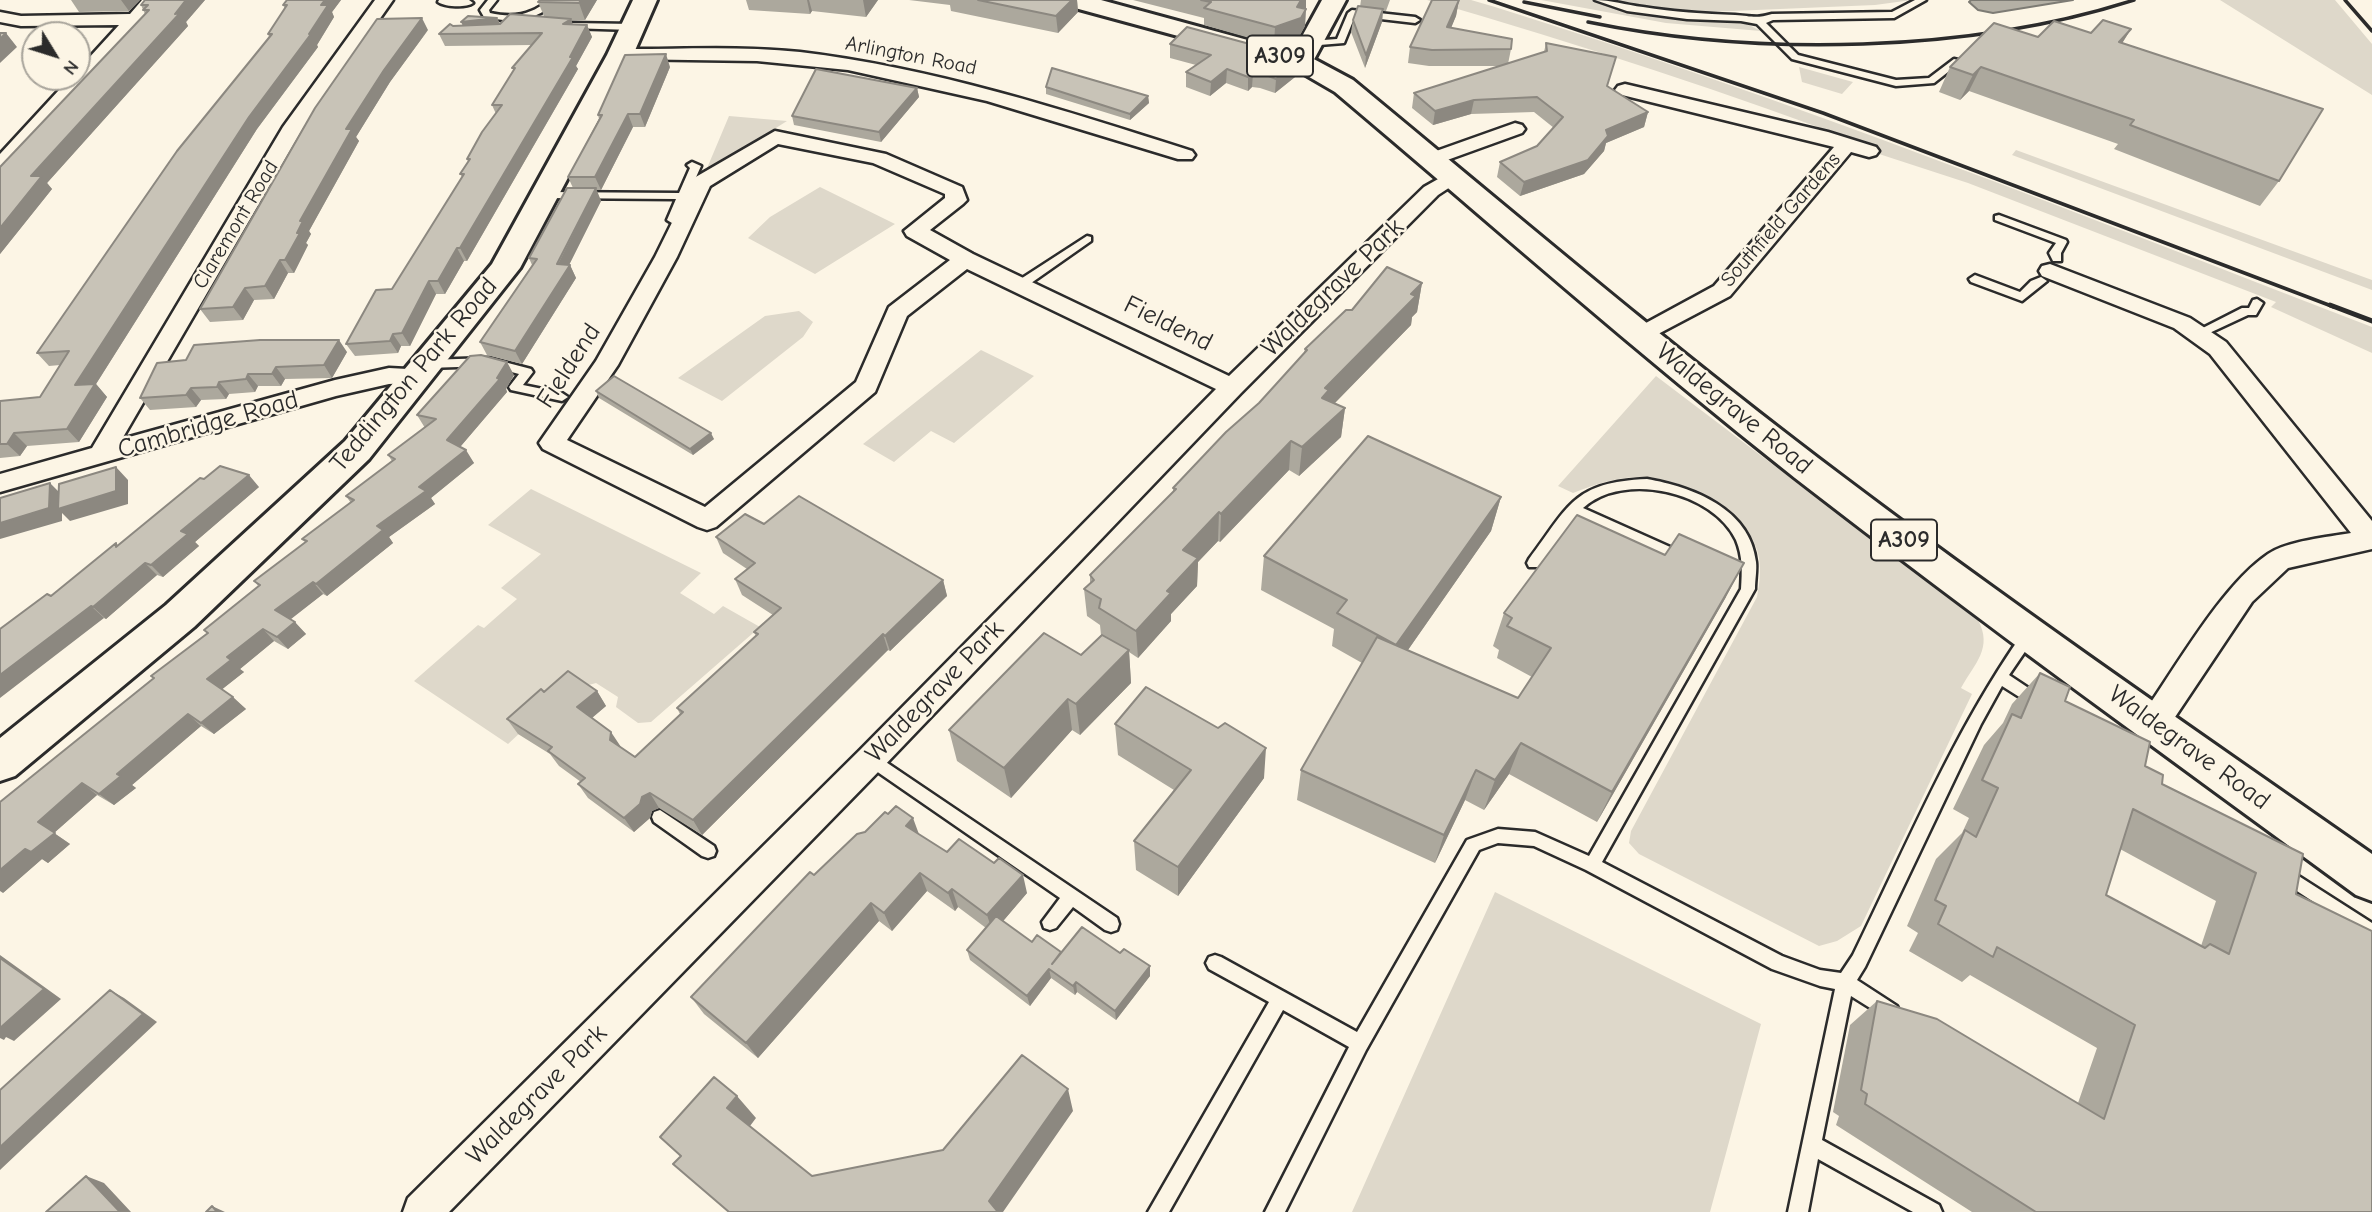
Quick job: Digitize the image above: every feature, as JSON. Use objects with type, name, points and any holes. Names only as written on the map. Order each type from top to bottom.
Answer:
[{"type":"main road","name":"Teddington Park Road","points":[[0,763],[180,616],[357,450],[505,268],[620,55],[645,0]]},
{"type":"main road","points":[[1305,53],[1334,0]]},
{"type":"main road","name":"Waldegrave Road","points":[[1080,1],[1305,53],[1641,335],[1807,468],[2030,634],[2372,880]]},
{"type":"street","points":[[3,159],[152,0]]},
{"type":"street","name":"Claremont Road","points":[[99,457],[293,127],[384,0]]},
{"type":"street","points":[[0,17],[21,21],[134,19]]},
{"type":"street","name":"Arlington Road","points":[[620,55],[799,58],[894,74],[984,94],[1185,155]]},
{"type":"street","name":"Southfield Gardens","points":[[1625,90],[1869,151]]},
{"type":"street","name":"Waldegrave Park","points":[[422,1212],[871,759],[1233,387],[1432,191],[1443,169],[1515,129]]},
{"type":"street","name":"Fieldend","points":[[965,259],[897,312],[866,386],[707,520],[552,443],[606,365],[666,257],[701,182],[775,137],[879,158],[955,191],[957,200],[915,231],[965,259],[1233,387]]},
{"type":"street","name":"Southfield Gardens","points":[[1641,335],[1722,290],[1847,144]]},
{"type":"street","points":[[2049,271],[2182,323],[2218,348],[2372,539],[2279,560],[2242,594],[2154,723]]},
{"type":"street","name":"Cambridge Road","points":[[0,483],[335,388],[422,370]]},
{"type":"lane","points":[[444,0],[442,2],[469,3]]},
{"type":"lane","points":[[493,0],[484,10],[487,15],[513,18],[534,16],[553,0]]},
{"type":"lane","points":[[1599,0],[1627,8],[1675,15],[1741,18],[1760,22],[1795,57],[1896,83],[1931,81],[1957,61]]},
{"type":"lane","points":[[1760,22],[1772,17],[1894,15],[1922,0]]},
{"type":"lane","points":[[1305,53],[1341,41],[1352,13],[1415,20]]},
{"type":"lane","points":[[502,32],[513,18]]},
{"type":"lane","points":[[556,26],[632,27]]},
{"type":"lane","points":[[672,219],[696,166],[692,165]]},
{"type":"lane","points":[[546,195],[683,196]]},
{"type":"lane","points":[[1975,279],[2022,297],[2049,271],[2062,242],[1999,218]]},
{"type":"lane","points":[[1020,285],[1087,239]]},
{"type":"lane","points":[[2199,333],[2216,325],[2229,323],[2246,311],[2252,312],[2257,303]]},
{"type":"lane","points":[[422,370],[489,362],[527,372],[515,387],[562,397]]},
{"type":"lane","points":[[1534,563],[1575,510],[1591,494],[1616,486],[1662,485],[1685,492],[1728,518],[1743,537],[1752,570],[1592,865]]},
{"type":"lane","points":[[1575,510],[1698,566]]},
{"type":"lane","points":[[1798,1212],[1845,982],[1860,961],[1975,720],[2000,677],[2030,634]]},
{"type":"lane","points":[[2000,677],[2054,711]]},
{"type":"lane","points":[[871,759],[1111,924]]},
{"type":"lane","points":[[660,817],[708,851]]},
{"type":"lane","points":[[1275,1212],[1360,1044],[1473,845],[1498,836],[1535,839],[1592,865],[1778,963],[1820,978],[1845,982],[1900,1018]]},
{"type":"lane","points":[[2269,863],[2372,932]]},
{"type":"lane","points":[[1049,922],[1071,897]]},
{"type":"lane","points":[[1215,963],[1360,1044]]},
{"type":"lane","points":[[1158,1212],[1280,999]]},
{"type":"lane","points":[[1812,1145],[1932,1212]]},
{"type":"shaded area","points":[[1427,0],[1471,0],[1495,7],[1717,80],[1937,160],[2372,327],[2372,353],[2271,307],[2276,302],[1968,183],[1876,153],[1877,149],[1654,70]]},
{"type":"shaded area","points":[[1541,0],[1912,0],[1875,5],[1685,13],[1691,20],[1745,23],[1761,31],[1666,23]]},
{"type":"shaded area","points":[[2073,0],[1993,13],[1978,10],[1969,2]]},
{"type":"shaded area","points":[[2220,0],[2335,0],[2372,44],[2372,95]]},
{"type":"shaded area","points":[[1799,67],[1853,82],[1842,94],[1802,82]]},
{"type":"shaded area","points":[[729,116],[787,121],[705,173]]},
{"type":"shaded area","points":[[2016,150],[2372,280],[2372,290],[2012,155]]},
{"type":"shaded area","points":[[820,187],[895,224],[815,274],[748,238],[770,217]]},
{"type":"shaded area","points":[[799,311],[813,322],[803,337],[722,401],[678,378],[765,316]]},
{"type":"shaded area","points":[[981,350],[1034,376],[954,443],[931,431],[894,462],[863,444]]},
{"type":"shaded area","points":[[1656,376],[1978,620],[1982,630],[1983,647],[1961,688],[1972,694],[1861,926],[1837,941],[1819,946],[1639,854],[1629,843],[1631,831],[1757,597],[1760,574],[1757,550],[1740,521],[1726,509],[1692,489],[1657,478],[1641,477],[1606,482],[1573,493],[1558,486]]},
{"type":"shaded area","points":[[531,489],[701,573],[680,593],[714,614],[723,606],[760,627],[651,722],[638,723],[616,707],[618,697],[596,683],[585,686],[576,681],[508,744],[414,681],[478,625],[484,628],[517,599],[501,588],[541,554],[488,525]]},
{"type":"shaded area","points":[[1495,892],[1761,1024],[1710,1212],[1352,1212]]},
{"type":"building","points":[[145,0],[186,0],[175,14],[180,13],[31,176],[42,176],[0,228],[0,167],[72,91],[91,91],[91,71],[149,10],[143,10],[148,5],[141,5]]},
{"type":"building","points":[[287,0],[325,0],[321,5],[328,5],[311,34],[249,117],[75,385],[95,384],[67,429],[14,433],[7,444],[0,444],[0,401],[40,397],[69,351],[37,353],[177,151],[272,34],[268,34],[287,5],[283,5]]},
{"type":"building","points":[[581,0],[579,3],[538,2]]},
{"type":"building","points":[[978,0],[1072,0],[1056,16]]},
{"type":"building","points":[[1201,0],[1301,0],[1297,7],[1306,9],[1301,18],[1275,27],[1204,8],[1211,2]]},
{"type":"building","points":[[1432,0],[1459,0],[1447,27],[1512,39],[1511,49],[1432,50],[1410,47]]},
{"type":"building","points":[[1358,6],[1383,9],[1366,55],[1353,20]]},
{"type":"building","points":[[510,14],[571,19],[563,24],[587,25],[570,57],[573,57],[460,248],[457,248],[438,281],[429,281],[402,333],[393,334],[390,341],[346,344],[376,290],[392,289],[464,174],[460,174],[482,132],[502,105],[492,105],[515,68],[512,68],[542,33],[439,34],[450,24],[500,24]]},
{"type":"building","points":[[468,16],[497,18],[461,22]]},
{"type":"building","points":[[422,18],[346,129],[352,129],[300,221],[303,221],[297,233],[300,233],[285,260],[280,260],[265,286],[245,288],[233,307],[200,309],[315,108],[377,19]]},
{"type":"building","points":[[2103,20],[2131,29],[2119,42],[2323,109],[2279,181],[2130,125],[2134,120],[1981,67],[1973,75],[1950,67],[1994,23],[2038,37],[2054,21],[2091,33]]},
{"type":"building","points":[[1187,27],[1257,46],[1254,48],[1296,63],[1276,79],[1261,73],[1253,73],[1248,77],[1227,69],[1211,82],[1186,72],[1211,55],[1170,44]]},
{"type":"building","points":[[1546,43],[1616,57],[1607,86],[1648,112],[1606,130],[1608,136],[1588,160],[1524,182],[1500,162],[1537,146],[1563,117],[1537,97],[1474,100],[1435,111],[1414,93],[1547,51]]},
{"type":"building","points":[[666,54],[640,114],[628,114],[595,177],[568,177],[602,115],[598,115],[625,55]]},
{"type":"building","points":[[1052,68],[1148,96],[1130,114],[1046,87]]},
{"type":"building","points":[[816,69],[917,88],[879,132],[792,116]]},
{"type":"building","points":[[567,188],[596,188],[557,264],[570,265],[515,351],[480,342],[537,259],[529,258]]},
{"type":"building","points":[[1387,267],[1422,283],[1411,294],[1416,296],[1325,388],[1329,390],[1322,398],[1345,408],[1302,447],[1291,441],[1183,550],[1198,558],[1167,591],[1171,593],[1136,631],[1099,608],[1101,599],[1084,589],[1094,580],[1090,575],[1176,489],[1173,488],[1226,432],[1259,403],[1307,350],[1305,349],[1346,310],[1352,310]]},
{"type":"building","points":[[260,340],[339,340],[324,365],[276,367],[272,374],[248,374],[246,379],[219,382],[217,387],[191,388],[186,395],[140,398],[157,363],[186,360],[194,345]]},
{"type":"building","points":[[481,355],[507,362],[497,378],[500,379],[447,440],[466,450],[419,487],[426,491],[377,526],[383,530],[316,584],[313,582],[275,610],[295,622],[277,637],[263,629],[227,657],[231,660],[207,679],[233,697],[201,723],[188,714],[117,774],[121,776],[99,794],[82,783],[38,822],[55,833],[31,852],[25,849],[0,870],[0,802],[154,678],[151,676],[208,633],[204,630],[260,585],[254,581],[307,541],[302,539],[354,500],[346,496],[395,459],[388,455],[436,419],[417,415],[470,356]]},
{"type":"building","points":[[614,376],[711,433],[690,449],[596,391]]},
{"type":"building","points":[[1368,436],[1501,497],[1396,645],[1337,613],[1347,600],[1264,556]]},
{"type":"building","points":[[220,466],[249,475],[181,531],[188,534],[151,565],[145,563],[93,607],[0,675],[0,629],[47,594],[51,596],[200,478],[204,479]]},
{"type":"building","points":[[116,467],[116,491],[58,509],[59,484]]},
{"type":"building","points":[[50,483],[49,508],[0,523],[0,498]]},
{"type":"building","points":[[799,496],[943,580],[885,636],[883,634],[693,820],[650,793],[642,797],[640,804],[624,818],[578,784],[585,778],[548,751],[552,747],[507,719],[541,689],[544,692],[568,671],[597,691],[577,707],[611,732],[610,740],[635,757],[683,712],[677,708],[758,634],[754,632],[781,608],[735,579],[755,563],[716,537],[745,514],[764,524]]},
{"type":"building","points":[[1577,515],[1665,555],[1679,534],[1744,563],[1612,792],[1521,743],[1495,780],[1476,770],[1444,835],[1301,770],[1377,637],[1518,698],[1551,648],[1507,626],[1512,618],[1504,613]]},
{"type":"building","points":[[1044,633],[1081,655],[1102,635],[1129,650],[1076,704],[1068,699],[1004,768],[949,730]]},
{"type":"building","points":[[2040,673],[2070,687],[2065,701],[2150,742],[2145,766],[2163,775],[2162,784],[2303,854],[2296,894],[2372,931],[2372,1212],[2036,1212],[1865,1104],[1867,1094],[1861,1090],[1877,1001],[1937,1019],[2104,1119],[2135,1025],[1997,947],[1993,957],[1938,924],[1946,906],[1935,900],[1965,830],[1976,837],[1998,788],[1982,780],[2012,714],[2021,718]],"holes":[[[2133,809],[2256,873],[2229,954],[2210,944],[2205,948],[2106,895]]]},
{"type":"building","points":[[1146,687],[1218,728],[1225,723],[1266,748],[1178,867],[1134,841],[1191,770],[1115,724]]},
{"type":"building","points":[[896,806],[913,818],[906,826],[947,852],[959,839],[994,863],[999,858],[1023,875],[987,915],[952,889],[948,893],[920,873],[884,913],[871,903],[746,1043],[691,997],[810,872],[814,875],[857,834],[865,832],[885,812],[888,814]]},
{"type":"building","points":[[996,916],[1032,942],[1037,935],[1061,952],[1052,964],[1082,927],[1120,953],[1124,949],[1150,966],[1115,1011],[1076,982],[1073,986],[1049,969],[1027,996],[967,950]]},
{"type":"building","points":[[0,958],[44,989],[0,1028]]},
{"type":"building","points":[[110,990],[143,1014],[0,1147],[0,1090]]},
{"type":"building","points":[[1022,1055],[1068,1089],[989,1201],[998,1212],[729,1212],[673,1164],[681,1156],[660,1137],[714,1077],[737,1096],[727,1108],[812,1176],[943,1150]]},
{"type":"building","points":[[86,1176],[120,1212],[46,1212]]},
{"type":"building","points":[[212,1206],[217,1212],[206,1212]]},
{"type":"railway","points":[[1489,0],[1823,113],[2334,307]]},
{"type":"railway","points":[[1588,22],[1722,41],[1863,44],[2003,31],[2070,18],[2134,0]]},
{"type":"railway","points":[[2345,0],[2372,31]]},
{"type":"railway","points":[[1524,2],[1600,17]]},
{"type":"railway","points":[[2330,305],[2372,321]]}]
